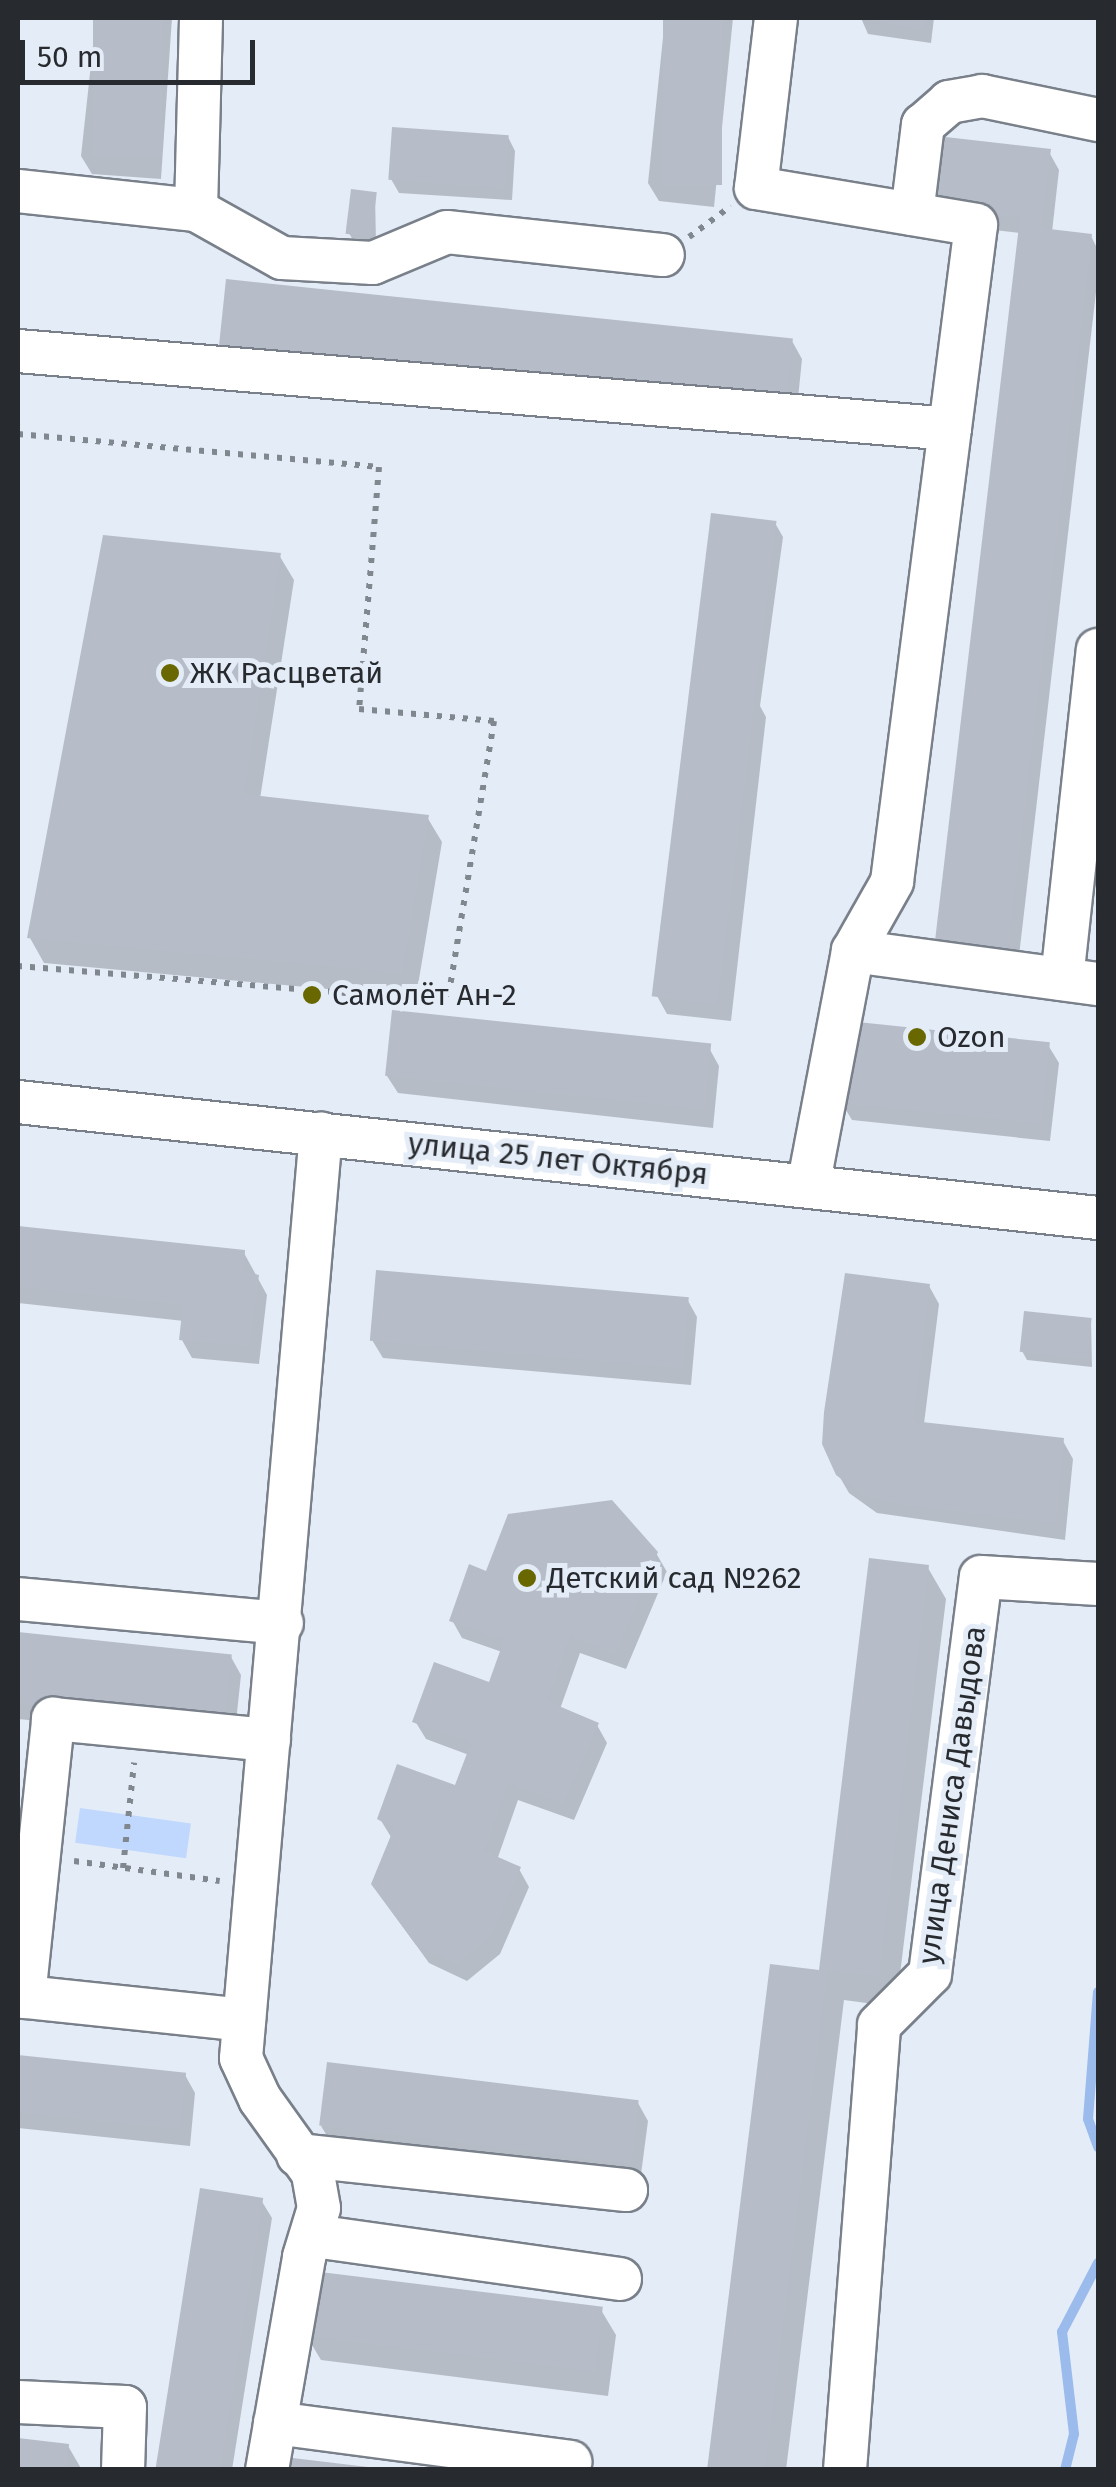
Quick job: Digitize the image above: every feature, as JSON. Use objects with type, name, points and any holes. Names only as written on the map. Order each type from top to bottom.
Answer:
[{"type":"street","points":[[196,210],[201,18]]},
{"type":"street","points":[[776,18],[756,188],[976,224],[892,882],[853,951],[808,1186]]},
{"type":"street","points":[[912,214],[923,125],[950,102],[982,96],[1098,120]]},
{"type":"street","points":[[18,191],[196,210],[282,258],[373,264],[447,232],[664,255]]},
{"type":"street","points":[[18,351],[950,429]]},
{"type":"street","points":[[853,951],[1080,982],[1098,650]]},
{"type":"street","name":"улица 25 лет Октября","points":[[18,1102],[1098,1218]]},
{"type":"street","points":[[267,2470],[304,2257],[314,2236],[319,2208],[313,2174],[241,2058],[282,1622],[321,1133]]},
{"type":"street","name":"улица Дениса Давыдова","points":[[845,2470],[880,2025],[930,1974],[981,1576],[1098,1584]]},
{"type":"street","points":[[18,1599],[282,1622]]},
{"type":"street","points":[[244,2020],[24,1997],[53,1719],[269,1740]]},
{"type":"street","points":[[298,2154],[626,2190]]},
{"type":"street","points":[[314,2236],[620,2279]]},
{"type":"street","points":[[18,2402],[125,2408],[123,2470]]},
{"type":"street","points":[[275,2423],[570,2462]]},
{"type":"path","points":[[664,255],[756,188]]},
{"type":"path","points":[[18,434],[380,468],[359,709],[494,721],[449,994],[346,993],[18,966]]},
{"type":"path","points":[[124,1868],[138,1727]]},
{"type":"path","points":[[38,1856],[256,1886]]},
{"type":"shaded area","points":[[80,1808],[191,1824],[186,1858],[75,1843]]},
{"type":"building","points":[[93,18],[162,18],[162,157],[93,157]]},
{"type":"building","points":[[663,18],[722,18],[722,185],[663,185]]},
{"type":"building","points":[[858,18],[926,18],[924,30]]},
{"type":"building","points":[[392,127],[509,135],[505,188],[388,180]]},
{"type":"building","points":[[928,135],[1051,149],[1041,228],[1092,234],[1006,965],[933,958],[1020,217],[920,206]]},
{"type":"building","points":[[351,189],[377,192],[371,237],[346,234]]},
{"type":"building","points":[[226,279],[793,339],[785,409],[219,350]]},
{"type":"building","points":[[711,513],[777,521],[717,1004],[652,996]]},
{"type":"building","name":"ЖК Расцветай","points":[[103,535],[281,553],[244,794],[429,815],[402,973],[27,938]]},
{"type":"building","points":[[392,1010],[711,1044],[704,1109],[385,1076]]},
{"type":"building","points":[[848,1021],[1050,1042],[1041,1124],[839,1103]]},
{"type":"building","points":[[18,1226],[245,1250],[244,1271],[259,1275],[249,1346],[179,1340],[183,1304],[18,1287]]},
{"type":"building","points":[[376,1270],[689,1297],[683,1368],[370,1341]]},
{"type":"building","points":[[845,1273],[930,1284],[913,1421],[1064,1438],[1056,1523],[899,1504],[864,1496],[836,1475],[822,1444]]},
{"type":"building","points":[[1024,1311],[1092,1318],[1087,1359],[1020,1352]]},
{"type":"building","points":[[612,1500],[658,1552],[616,1653],[570,1637],[547,1701],[599,1723],[564,1803],[508,1784],[484,1851],[521,1867],[491,1936],[456,1964],[416,1945],[371,1884],[394,1828],[377,1819],[397,1764],[455,1785],[471,1743],[412,1722],[434,1662],[489,1682],[504,1640],[449,1621],[469,1564],[486,1571],[508,1514]]},
{"type":"building","points":[[869,1558],[929,1565],[879,1976],[827,1970],[765,2470],[707,2470],[770,1964],[819,1970]]},
{"type":"building","points":[[18,1632],[232,1654],[225,1724],[18,1702]]},
{"type":"building","points":[[18,2055],[186,2073],[180,2129],[18,2112]]},
{"type":"building","points":[[327,2062],[639,2100],[631,2164],[319,2126]]},
{"type":"building","points":[[200,2188],[263,2198],[220,2470],[155,2470]]},
{"type":"building","points":[[312,2271],[603,2307],[595,2371],[304,2336]]},
{"type":"building","points":[[18,2438],[69,2444],[67,2470],[18,2470]]},
{"type":"building","points":[[284,2457],[368,2467],[368,2470],[282,2470]]},
{"type":"waterway","points":[[1098,1992],[1088,2119],[1098,2147]]},
{"type":"waterway","points":[[1065,2470],[1074,2434],[1062,2332],[1098,2263]]},
{"type":"place","name":"ЖК Расцветай","points":[[170,673]]},
{"type":"place","name":"Самолёт Ан-2","points":[[312,995]]},
{"type":"place","name":"Ozon","points":[[917,1037]]},
{"type":"place","name":"Детский сад №262","points":[[527,1578]]}]
